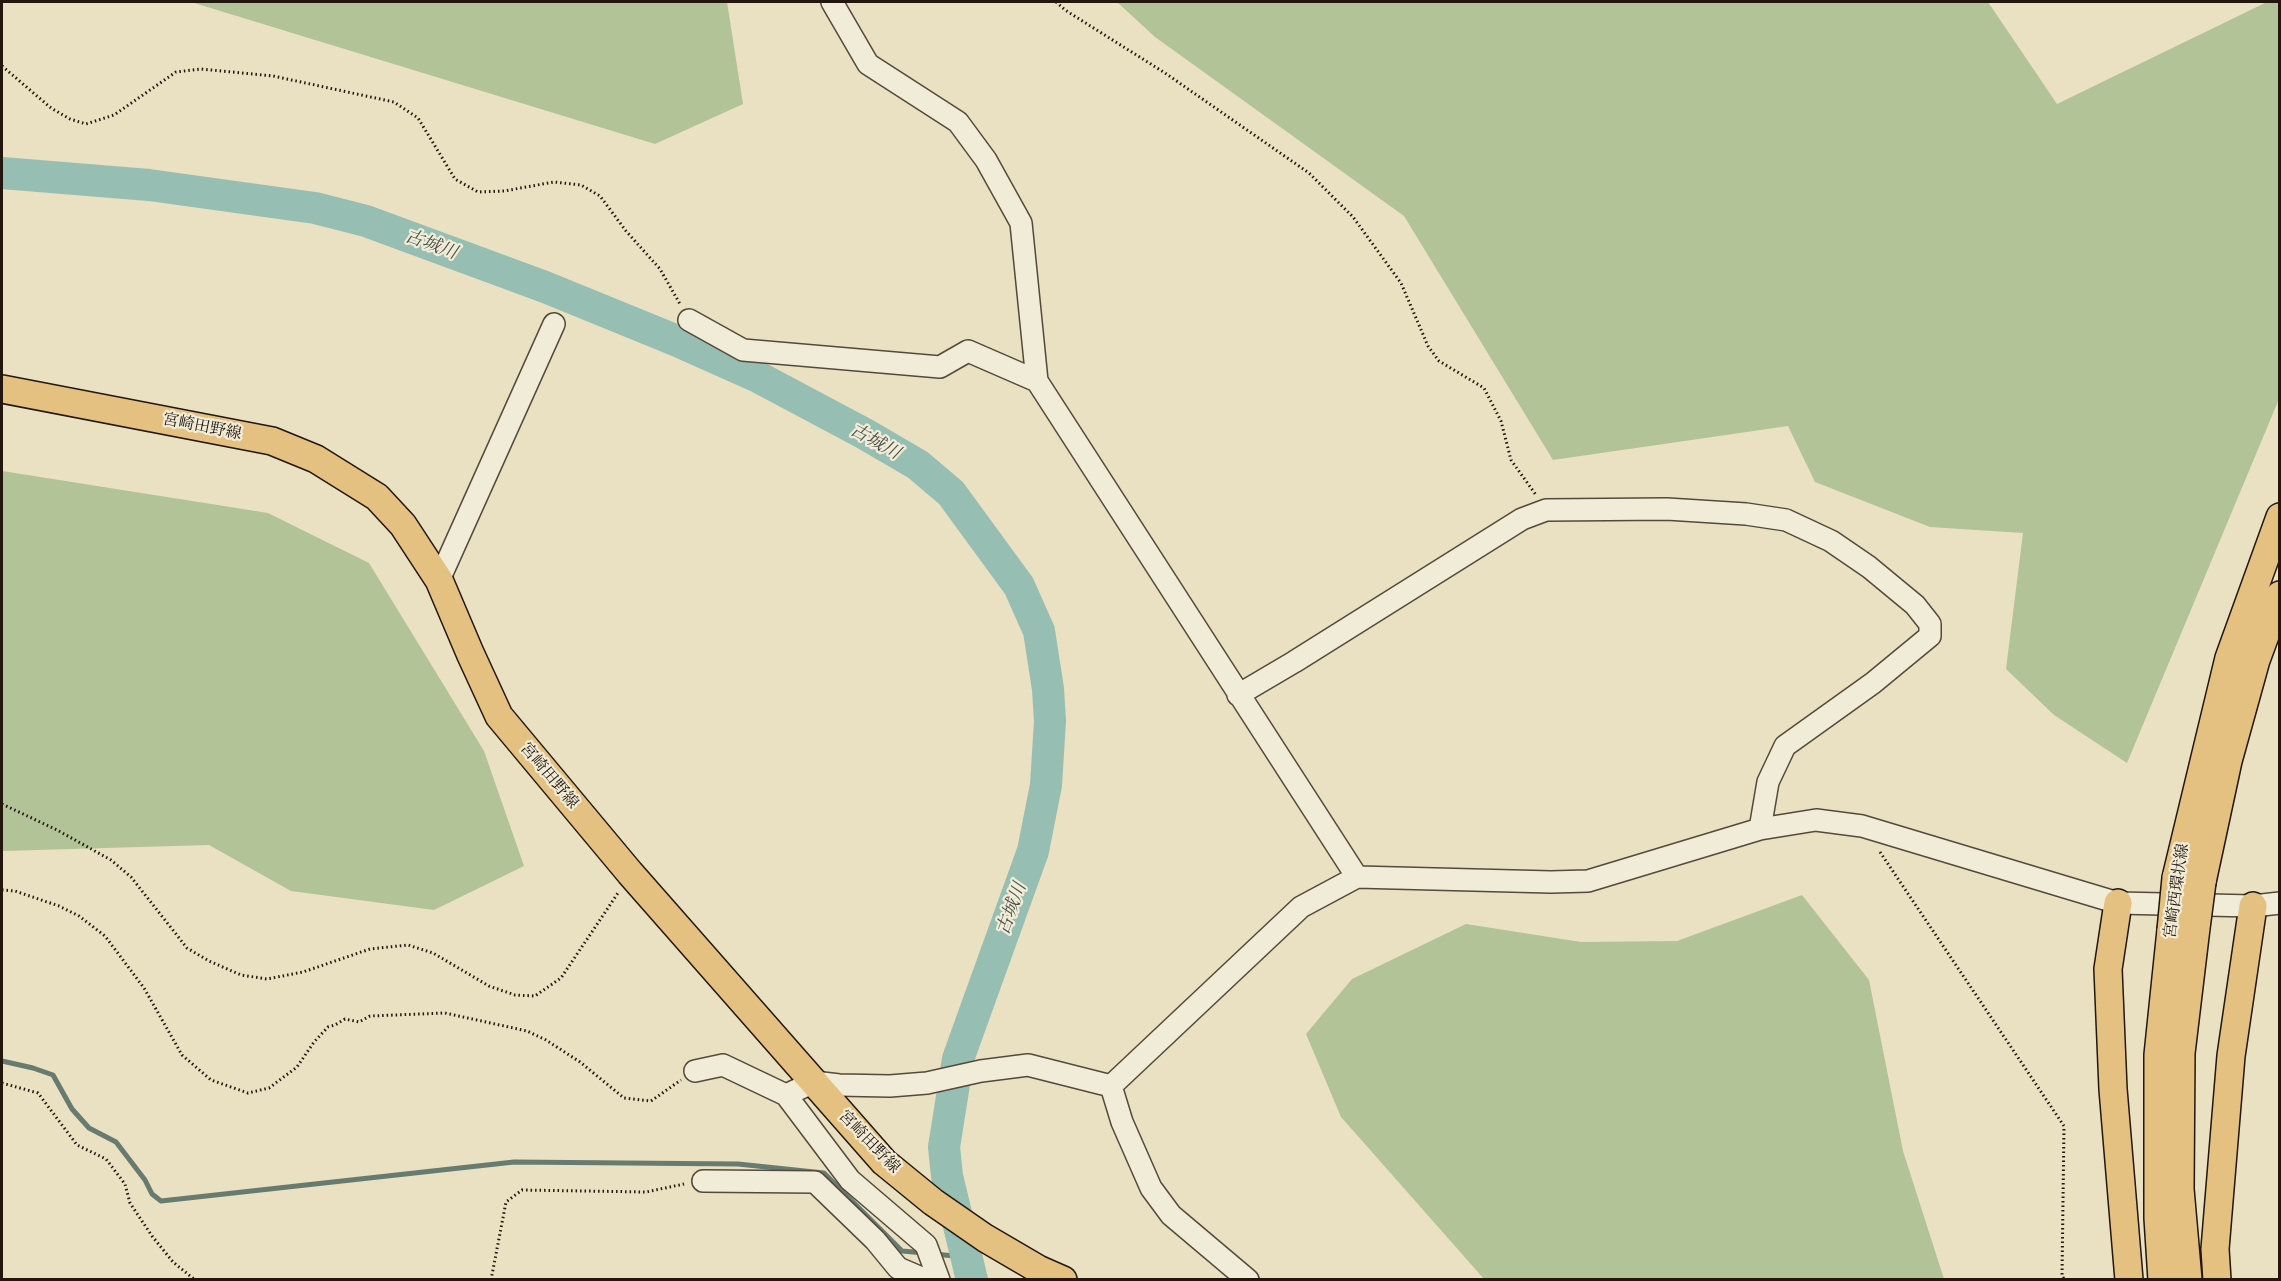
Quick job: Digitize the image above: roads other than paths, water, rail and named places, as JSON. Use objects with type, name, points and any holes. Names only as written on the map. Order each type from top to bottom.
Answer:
[{"type":"main road","name":"宮崎田野線","points":[[2,389],[272,441],[316,459],[377,497],[403,525],[439,580],[499,716],[630,873],[813,1082],[884,1162],[933,1202],[985,1238],[1038,1269],[1063,1280]]},
{"type":"main road","name":"宮崎西環状線","points":[[2162,1280],[2158,1218],[2158,1055],[2183,929],[2189,880],[2229,658],[2280,517]]},
{"type":"main road","name":"宮崎西環状線","points":[[2189,880],[2228,761],[2256,660],[2280,595]]},
{"type":"main road","points":[[2118,903],[2108,969],[2113,1089],[2129,1280]]},
{"type":"main road","points":[[2217,1280],[2215,1249],[2231,1056],[2253,906]]},
{"type":"main road","name":"宮崎西環状線","points":[[2183,929],[2180,1190],[2188,1280]]},
{"type":"street","points":[[832,2],[868,64],[958,122],[986,160],[1022,224],[1037,381],[1357,877]]},
{"type":"street","points":[[689,320],[743,350],[940,367],[968,351],[1037,381]]},
{"type":"street","points":[[439,580],[554,324]]},
{"type":"street","points":[[1238,694],[1294,662],[1522,519],[1546,510],[1667,509],[1746,514],[1786,520],[1831,541],[1869,567],[1915,605],[1930,624],[1930,636],[1873,683],[1785,746],[1768,782],[1760,829]]},
{"type":"street","points":[[1111,1086],[1301,907],[1357,877],[1588,881],[1760,829],[1816,820],[1862,826],[2118,903],[2253,906],[2280,903]]},
{"type":"street","points":[[695,1071],[723,1065],[786,1095],[850,1180],[926,1245],[939,1280]]},
{"type":"street","points":[[786,1095],[813,1082],[839,1086],[927,1083],[1028,1065],[1111,1086]]},
{"type":"street","points":[[1111,1086],[1122,1122],[1151,1188],[1172,1215],[1248,1280]]},
{"type":"street","points":[[703,1181],[815,1182],[875,1240],[898,1268],[926,1280]]},
{"type":"waterway","name":"古城川","points":[[2,173],[149,185],[315,208],[366,221],[545,287],[758,377],[918,465],[951,493],[1019,586],[1039,631],[1048,689],[1050,721],[1046,785],[1033,851],[958,1059],[944,1147],[947,1176],[972,1280]]},
{"type":"waterway","points":[[2,1061],[53,1075],[72,1109],[89,1128],[116,1142],[145,1180],[152,1194],[161,1201],[514,1162],[738,1164],[824,1173],[902,1251],[925,1253]]},
{"type":"waterway","points":[[934,1254],[965,1257]]}]
